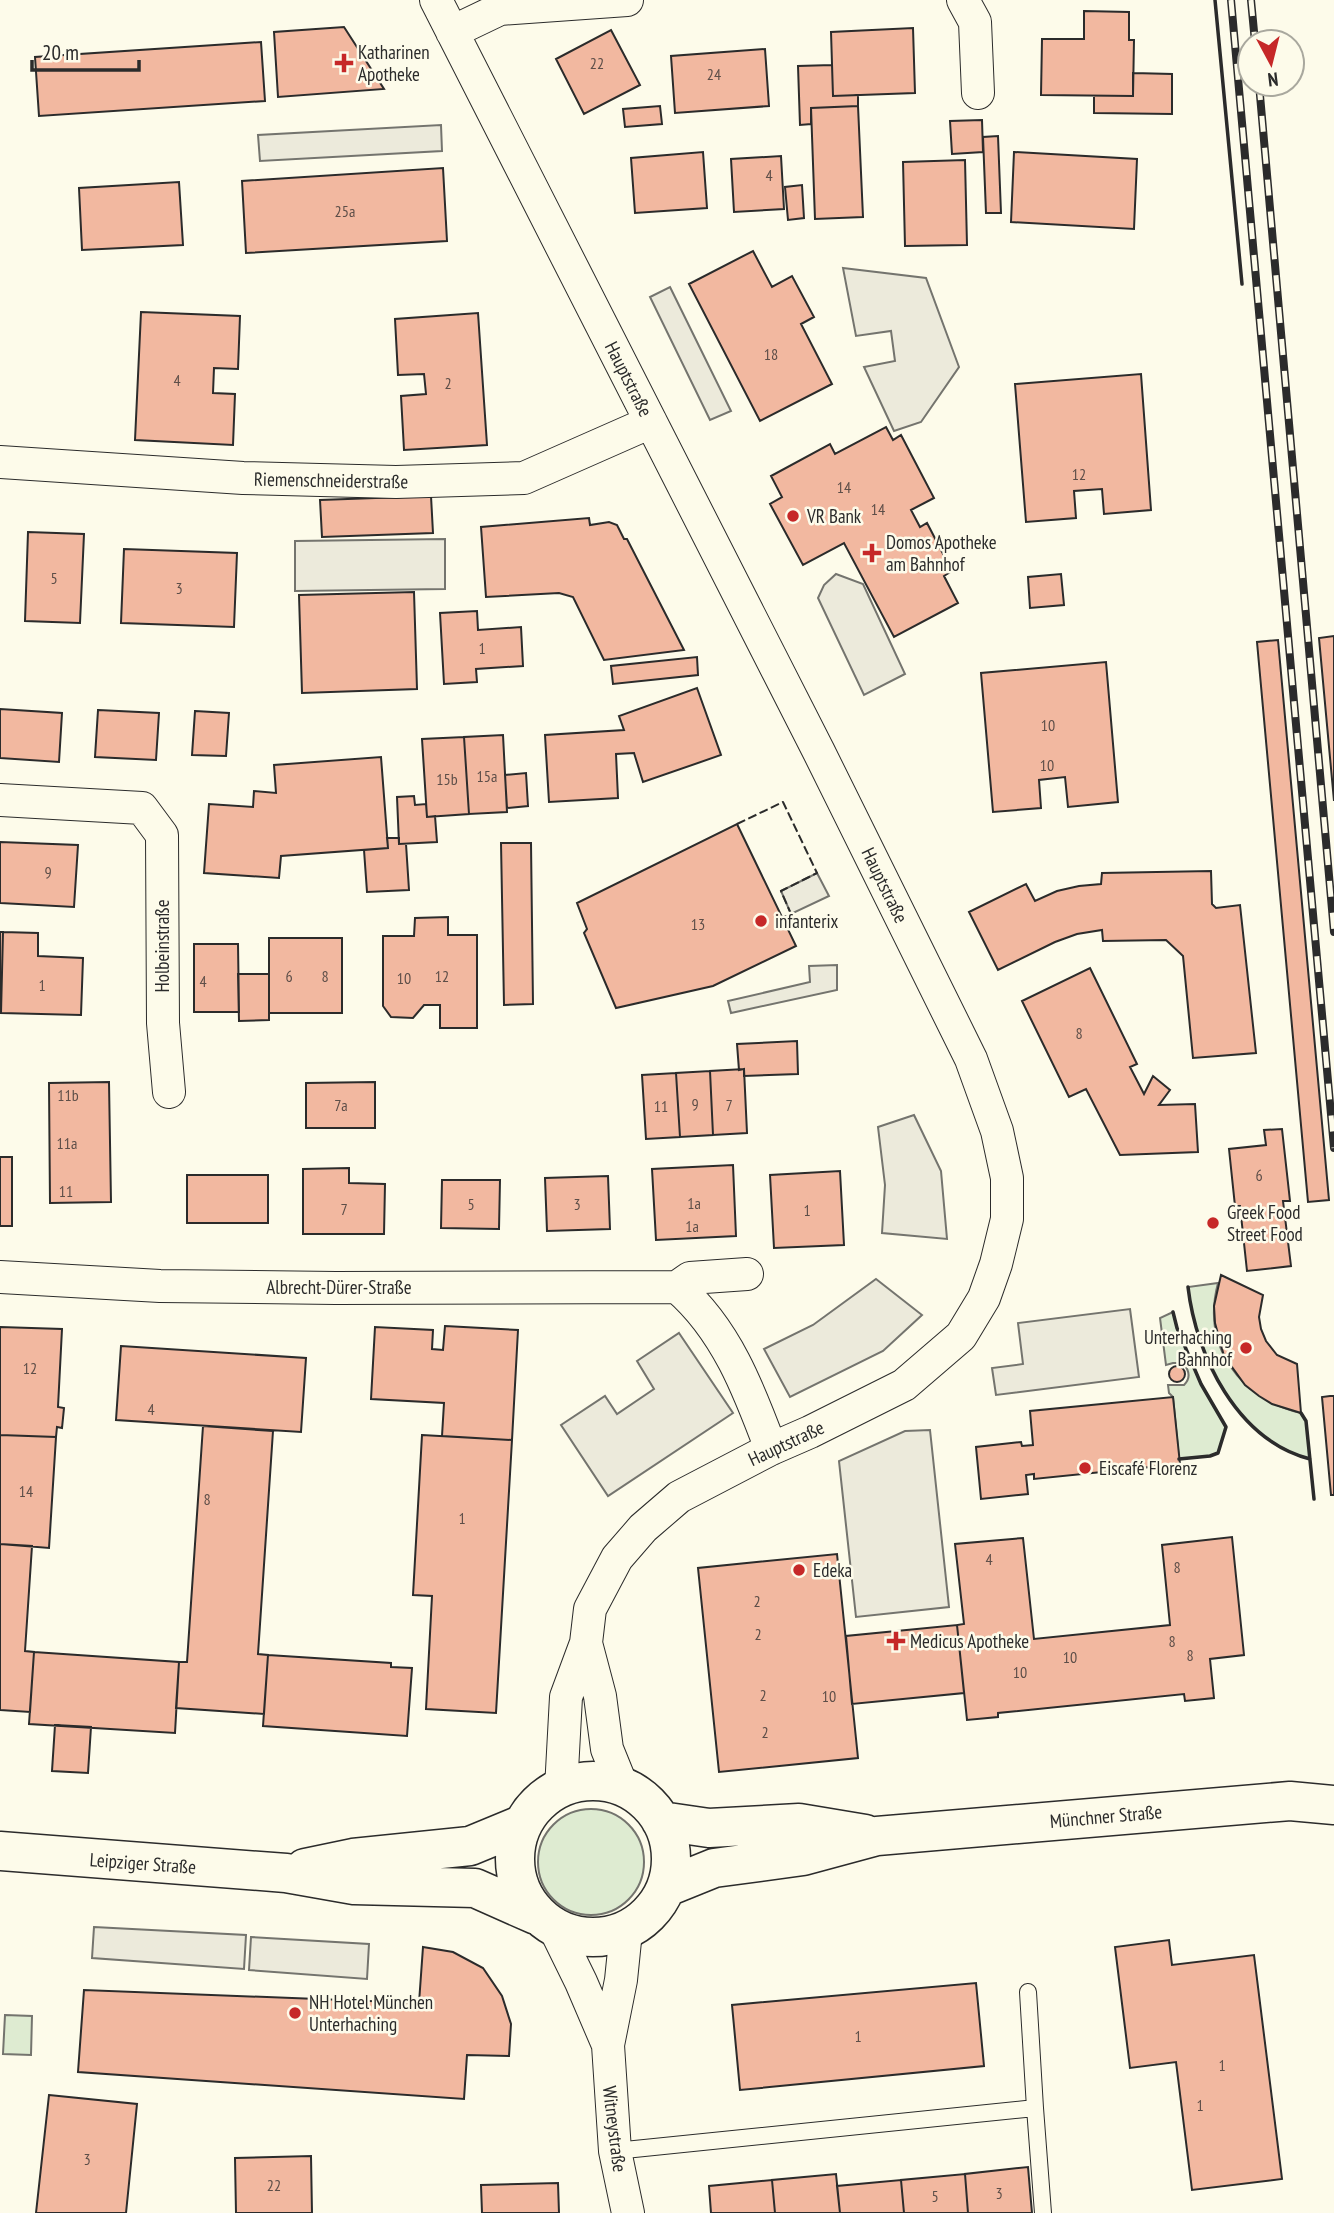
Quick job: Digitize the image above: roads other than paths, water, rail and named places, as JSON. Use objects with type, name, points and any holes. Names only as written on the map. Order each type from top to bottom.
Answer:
[{"type":"main road","points":[[599,1780],[622,1786],[645,1800],[661,1821],[670,1842],[672,1865],[667,1887],[657,1905],[643,1920],[626,1931],[602,1937],[578,1937],[546,1922],[522,1895],[515,1872],[515,1848],[521,1825],[546,1795],[576,1782],[599,1780]]},
{"type":"main road","name":"Münchner Straße","points":[[667,1887],[714,1868],[803,1856],[877,1836],[1290,1801],[1334,1805]]},
{"type":"main road","name":"Münchner Straße","points":[[661,1821],[709,1828],[799,1823],[877,1836]]},
{"type":"main road","name":"Leipziger Straße","points":[[286,1873],[353,1858],[470,1846],[521,1825]]},
{"type":"main road","name":"Leipziger Straße","points":[[0,1851],[286,1873],[354,1885],[475,1888],[546,1922]]},
{"type":"street","name":"Hauptstraße","points":[[436,0],[971,1059],[997,1131],[1007,1178],[1007,1219],[996,1264],[984,1298],[961,1336],[904,1385],[679,1497],[643,1528],[617,1559],[590,1609],[586,1643],[566,1697],[561,1789]]},
{"type":"street","points":[[452,32],[500,9],[627,0]]},
{"type":"street","points":[[963,0],[975,22],[978,93]]},
{"type":"street","name":"Riemenschneiderstraße","points":[[0,462],[243,478],[453,482],[524,478],[651,422]]},
{"type":"street","name":"Holbeinstraße","points":[[0,800],[142,808],[162,835],[163,1023],[169,1091]]},
{"type":"street","name":"Albrecht-Dürer-Straße","points":[[0,1277],[160,1286],[677,1287],[690,1278],[747,1274],[712,1323]]},
{"type":"street","points":[[677,1287],[712,1323],[740,1372],[771,1449]]},
{"type":"street","name":"Hauptstraße","points":[[586,1643],[600,1696],[607,1749],[622,1786]]},
{"type":"street","name":"Witneystraße","points":[[546,1922],[581,1982],[608,2045]]},
{"type":"street","name":"Witneystraße","points":[[626,1931],[621,1980],[608,2045],[615,2151],[628,2213]]},
{"type":"lane","points":[[1028,1992],[1043,2213]]},
{"type":"lane","points":[[615,2151],[1035,2108]]},
{"type":"railway","points":[[1231,0],[1334,1148]]},
{"type":"railway","points":[[1251,0],[1254,28]]},
{"type":"railway","points":[[1260,98],[1334,932]]},
{"type":"place","name":"Katharinen Apotheke","points":[[344,63]]},
{"type":"place","name":"VR Bank","points":[[793,516]]},
{"type":"place","name":"Domos Apotheke am Bahnhof","points":[[872,553]]},
{"type":"place","name":"infanterix","points":[[761,921]]},
{"type":"place","name":"Greek Food Street Food","points":[[1213,1223]]},
{"type":"place","name":"Unterhaching Bahnhof","points":[[1246,1348]]},
{"type":"place","name":"Eiscafé Florenz","points":[[1085,1468]]},
{"type":"place","name":"Edeka","points":[[799,1570]]},
{"type":"place","name":"Medicus Apotheke","points":[[896,1641]]},
{"type":"place","name":"NH Hotel München Unterhaching","points":[[295,2013]]}]
